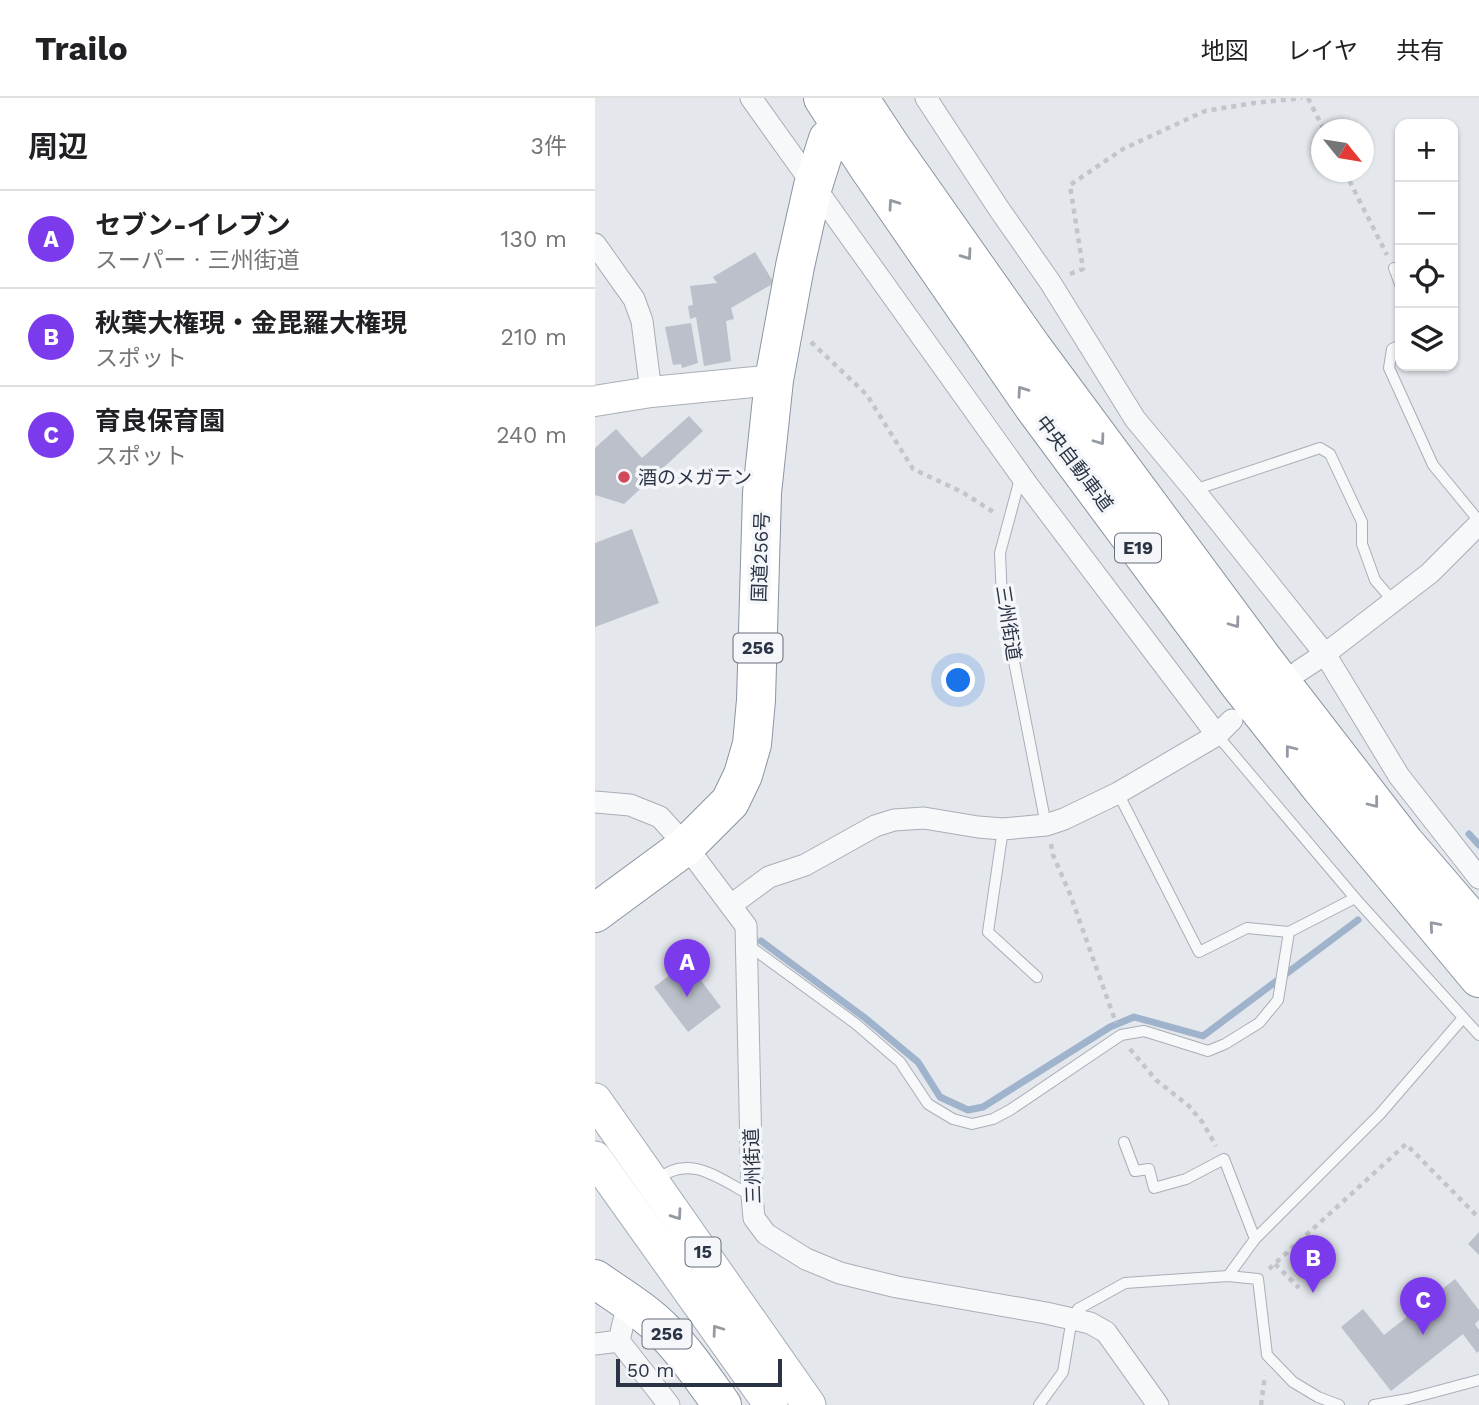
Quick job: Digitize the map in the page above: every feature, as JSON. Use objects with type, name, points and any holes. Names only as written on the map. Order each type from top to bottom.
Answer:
[{"type":"highway","name":"中央自動車道","points":[[823,98],[1033,406],[1239,684],[1321,788],[1479,978]]},
{"type":"highway","name":"中央自動車道","points":[[859,98],[1032,347],[1255,648],[1405,843],[1479,929]]},
{"type":"highway","name":"国道256号","points":[[595,913],[686,846],[730,802],[743,775],[752,744],[756,700],[762,493],[774,380],[795,266],[813,186],[828,139]]},
{"type":"highway","name":"256","points":[[595,1279],[663,1329],[686,1355],[722,1405]]},
{"type":"main road","name":"15","points":[[595,1100],[809,1405]]},
{"type":"main road","name":"15","points":[[595,1158],[771,1405]]},
{"type":"street","points":[[731,905],[769,877],[805,864],[875,825],[894,820],[924,818],[1003,829],[1047,825],[1064,819],[1118,793],[1225,727],[1021,475],[751,98]]},
{"type":"street","points":[[926,98],[1050,282],[1135,419],[1325,654],[1399,776],[1479,878]]},
{"type":"street","points":[[595,244],[634,299],[642,321],[651,392]]},
{"type":"street","points":[[595,401],[651,392],[774,380]]},
{"type":"street","points":[[1300,671],[1430,573],[1479,523]]},
{"type":"street","name":"三州街道","points":[[595,802],[630,805],[660,817],[686,846],[747,926],[752,1196],[754,1218],[766,1234],[806,1259],[839,1273],[897,1287],[1090,1323],[1106,1332],[1158,1405]]},
{"type":"street","points":[[619,1341],[628,1302]]},
{"type":"street","points":[[595,1344],[619,1341]]},
{"type":"street","points":[[619,1341],[669,1405]]},
{"type":"lane","points":[[1395,348],[1392,349],[1389,368],[1433,465],[1479,523]]},
{"type":"lane","points":[[1195,490],[1320,448],[1330,454],[1362,522],[1362,544],[1375,580],[1393,601]]},
{"type":"lane","name":"三州街道","points":[[1021,475],[1000,553],[1002,600],[1047,825]]},
{"type":"lane","points":[[1225,727],[1355,898],[1479,1035]]},
{"type":"lane","points":[[1118,793],[1199,952],[1247,928],[1289,932],[1355,898]]},
{"type":"lane","points":[[1003,829],[988,932],[1037,977]]},
{"type":"lane","points":[[748,945],[856,1024],[900,1062],[928,1104],[953,1119],[972,1124],[993,1119],[1010,1110],[1121,1035],[1145,1031],[1208,1051],[1259,1023],[1278,1000],[1289,932]]},
{"type":"lane","points":[[1228,1276],[1255,1239],[1380,1114],[1463,1018]]},
{"type":"lane","points":[[1124,1142],[1135,1171],[1149,1169],[1154,1188],[1187,1179],[1223,1159],[1255,1239]]},
{"type":"lane","points":[[654,1182],[678,1167],[691,1167],[752,1196]]},
{"type":"lane","points":[[1039,1405],[1063,1372],[1072,1318],[1078,1309],[1125,1283],[1228,1276],[1258,1279],[1267,1355],[1293,1382],[1339,1405]]},
{"type":"lane","points":[[1374,1405],[1479,1380]]},
{"type":"path","points":[[1050,282],[1083,269],[1070,185],[1123,149],[1205,111],[1302,98]]},
{"type":"path","points":[[1308,98],[1318,119]]},
{"type":"path","points":[[1350,182],[1394,268]]},
{"type":"path","points":[[785,317],[867,396],[913,469],[962,492],[1008,523]]},
{"type":"path","points":[[1047,825],[1053,855],[1070,894],[1115,1019]]},
{"type":"path","points":[[1121,1035],[1156,1080],[1189,1106],[1203,1123],[1223,1159]]},
{"type":"path","points":[[1258,1279],[1406,1144],[1476,1216]]},
{"type":"path","points":[[1275,1264],[1299,1289]]},
{"type":"path","points":[[1261,1405],[1267,1355]]},
{"type":"building","points":[[755,252],[774,283],[731,308],[734,319],[726,321],[731,361],[704,366],[696,317],[690,319],[688,306],[693,305],[690,286],[717,283],[713,277]]},
{"type":"building","points":[[691,323],[698,363],[682,368],[681,364],[673,365],[665,327]]},
{"type":"building","name":"酒のメガテン","points":[[689,416],[703,431],[624,504],[595,495],[595,448],[616,429],[642,458]]},
{"type":"building","points":[[632,529],[659,603],[595,627],[595,543]]},
{"type":"building","points":[[687,962],[721,1007],[688,1032],[654,987]]},
{"type":"building","points":[[1479,1232],[1479,1255],[1468,1244]]},
{"type":"building","points":[[1455,1279],[1479,1310],[1479,1320],[1475,1324],[1479,1330],[1479,1351],[1477,1353],[1463,1334],[1391,1391],[1341,1327],[1363,1309],[1384,1335]]},
{"type":"waterway","points":[[1469,834],[1479,845]]},
{"type":"waterway","points":[[761,941],[865,1018],[918,1062],[940,1097],[968,1110],[983,1107],[1110,1027],[1134,1017],[1203,1036],[1358,920]]},
{"type":"place","name":"酒のメガテン","points":[[624,477]]},
{"type":"place","name":"セブン-イレブン","points":[[687,997]]},
{"type":"place","name":"秋葉大権現・金毘羅大権現","points":[[1313,1293]]},
{"type":"place","name":"育良保育園","points":[[1423,1335]]}]
